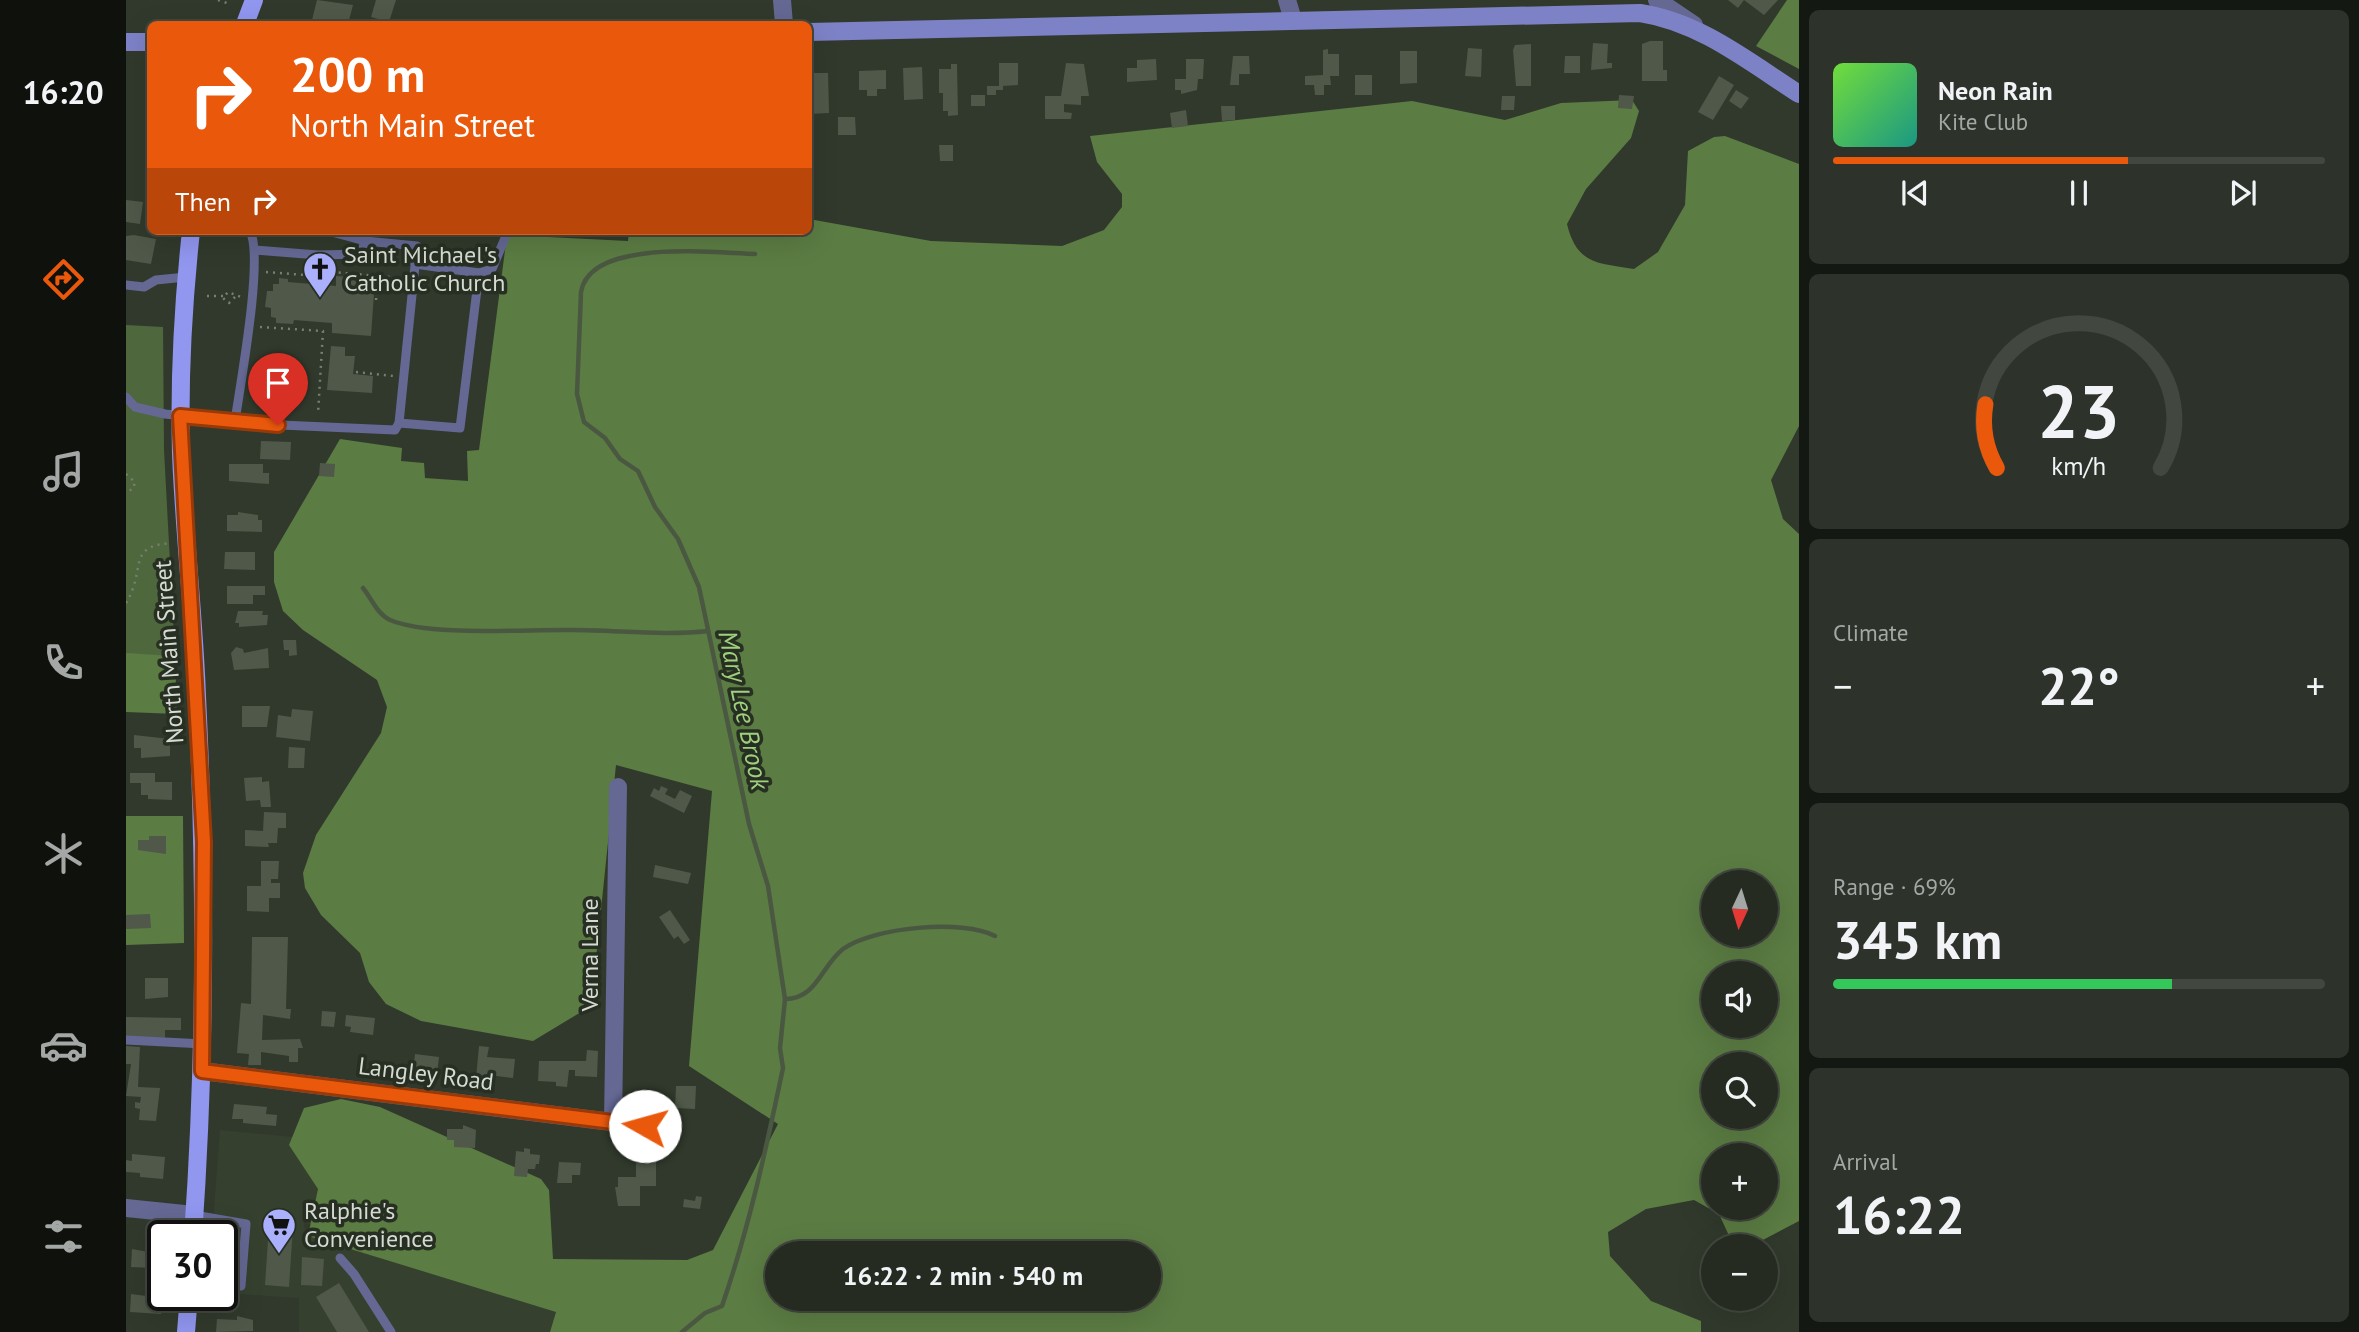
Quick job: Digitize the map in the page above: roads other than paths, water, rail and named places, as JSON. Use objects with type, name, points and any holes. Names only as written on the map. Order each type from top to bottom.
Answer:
[{"type":"main road","points":[[246,21],[254,0]]},
{"type":"main road","points":[[812,32],[1293,20],[1623,6],[1670,19],[1717,41],[1799,94]]},
{"type":"main road","points":[[126,42],[147,43]]},
{"type":"main road","name":"North Main Street","points":[[191,235],[186,277],[180,416],[204,842],[204,1044],[194,1220]]},
{"type":"main road","points":[[186,1332],[188,1311]]},
{"type":"street","points":[[782,0],[784,21]]},
{"type":"street","points":[[1287,0],[1293,20]]},
{"type":"street","points":[[1657,0],[1717,41]]},
{"type":"street","name":"Verna Lane","points":[[613,1122],[618,787]]},
{"type":"street","name":"Langley Road","points":[[202,1071],[645,1126]]},
{"type":"street","points":[[126,1208],[194,1215]]},
{"type":"lane","points":[[235,421],[249,332],[255,250],[251,235]]},
{"type":"lane","points":[[126,397],[135,407],[180,416],[317,428],[386,432],[395,430],[399,423],[417,246],[365,241],[345,235]]},
{"type":"lane","points":[[415,264],[479,273],[492,269],[506,235]]},
{"type":"lane","points":[[255,250],[318,255],[361,254],[365,241]]},
{"type":"lane","points":[[399,423],[460,428],[479,273]]},
{"type":"lane","points":[[126,285],[144,287],[156,280],[186,277]]},
{"type":"lane","points":[[126,1040],[204,1044]]},
{"type":"lane","points":[[194,1215],[223,1220]]},
{"type":"lane","points":[[238,1223],[246,1224],[241,1286],[238,1286]]},
{"type":"lane","points":[[340,1258],[354,1274],[391,1332]]},
{"type":"waterway","name":"Mary Lee Brook","points":[[682,1332],[705,1313],[722,1306],[732,1277],[756,1188],[783,1068],[780,1048],[785,999],[768,886],[749,824],[699,587],[678,539],[655,507],[638,471],[620,459],[605,438],[584,422],[577,394],[581,292],[589,275],[606,263],[629,256],[684,251],[755,254]]},
{"type":"waterway","points":[[363,588],[385,617],[429,629],[657,633],[708,631]]},
{"type":"waterway","points":[[785,999],[796,998],[812,988],[843,949],[875,935],[941,927],[981,931],[995,936]]},
{"type":"place","name":"Saint Michael's Catholic Church","points":[[320,299]]},
{"type":"place","name":"Ralphie's Convenience","points":[[279,1255]]}]
